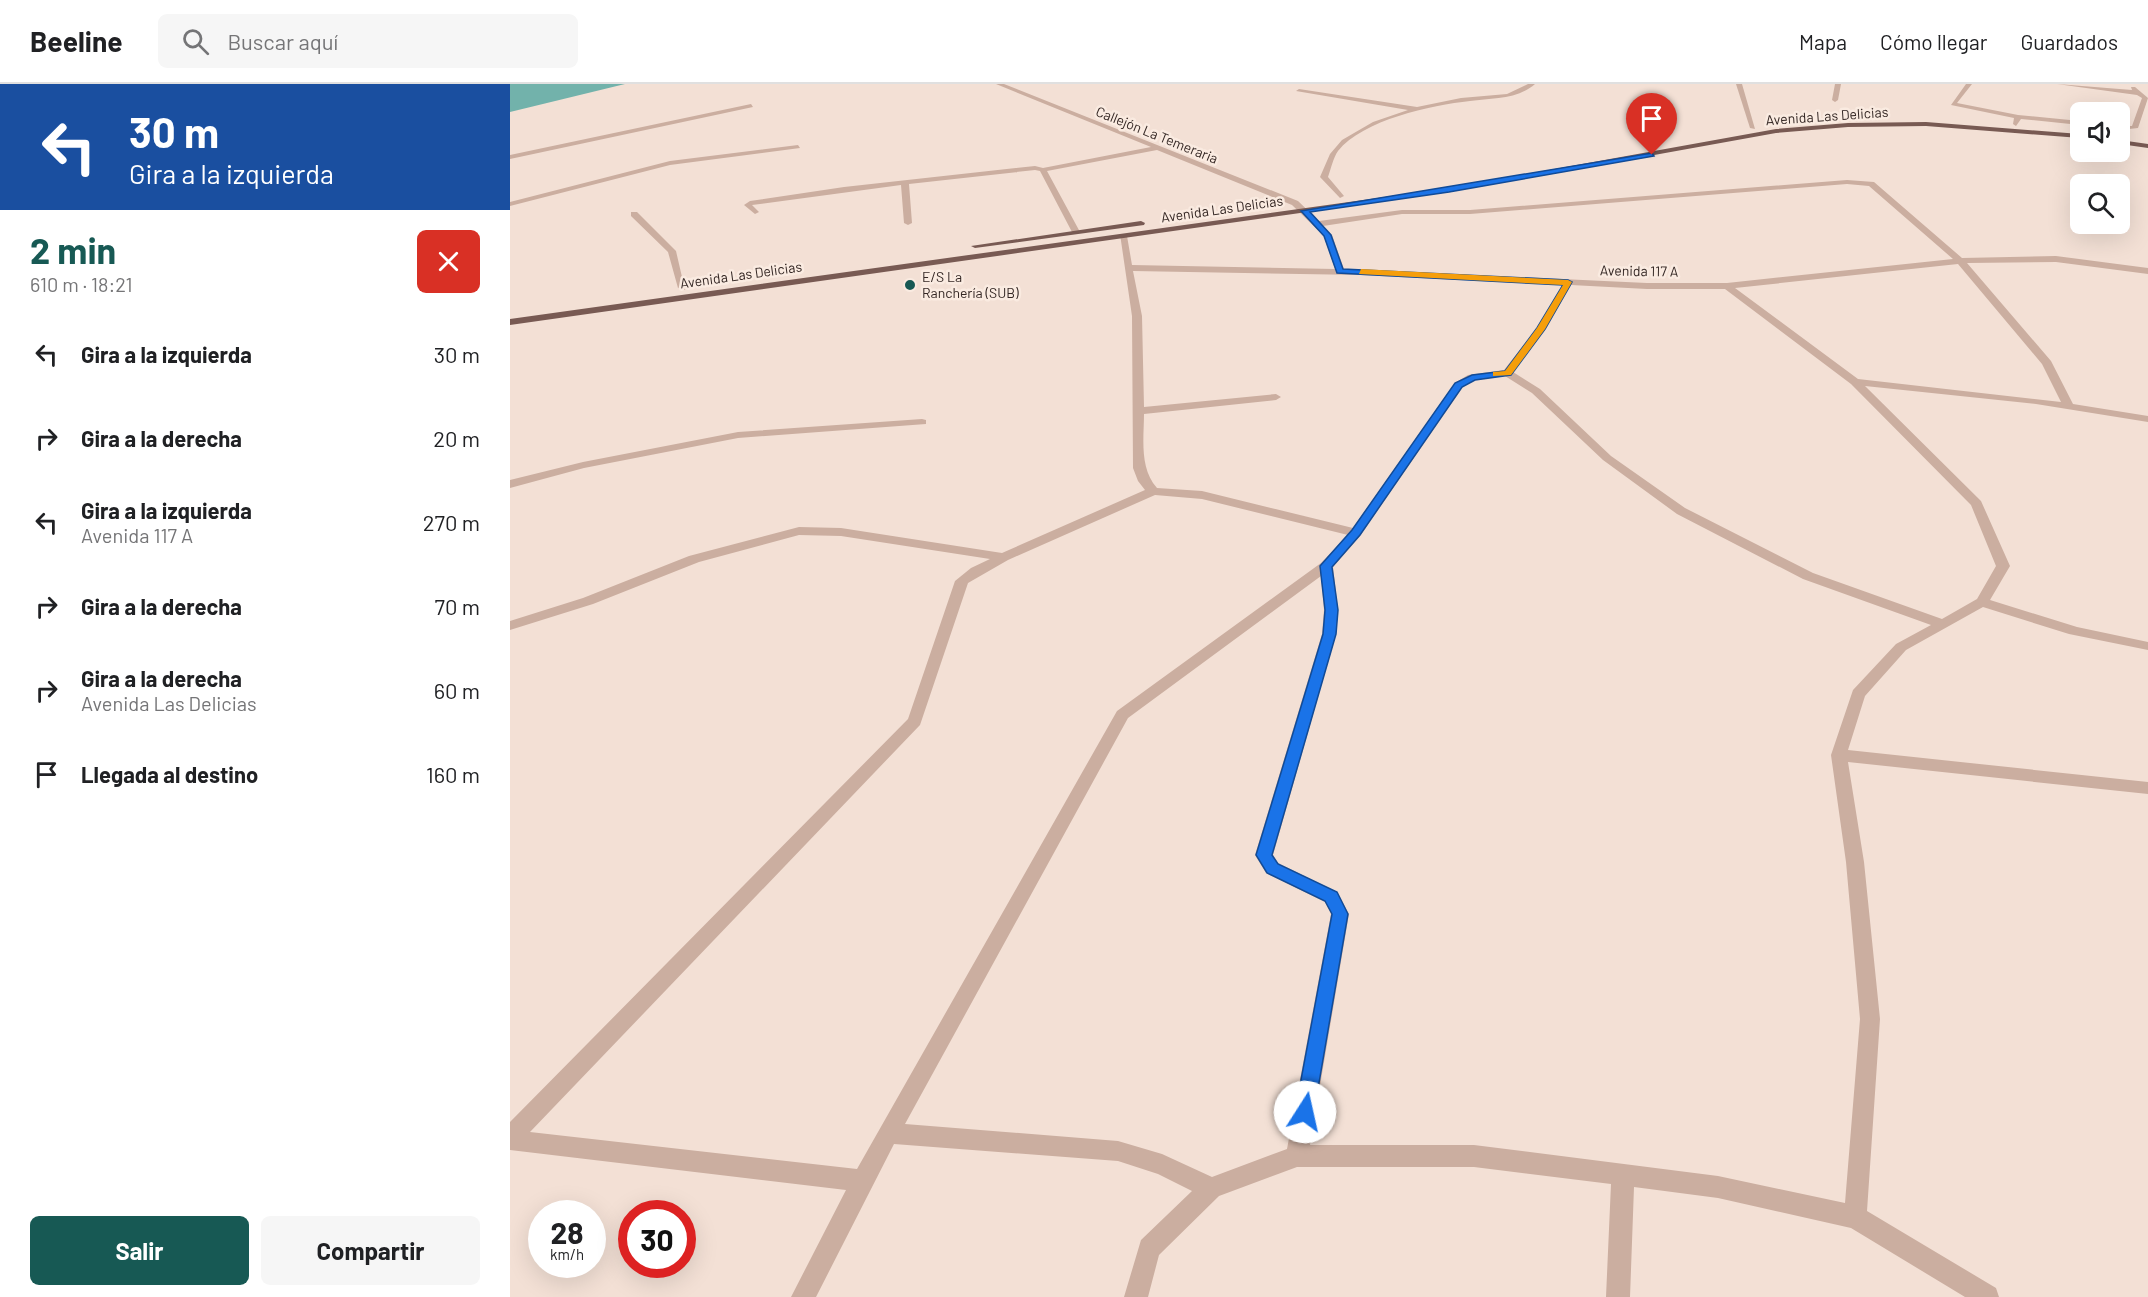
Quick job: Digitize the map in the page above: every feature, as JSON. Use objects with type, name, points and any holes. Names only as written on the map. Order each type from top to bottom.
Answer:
[{"type":"main road","name":"Avenida Las Delicias","points":[[1470,176],[1753,128],[1841,119],[2017,121],[2070,129]]},
{"type":"main road","name":"Avenida Las Delicias","points":[[510,322],[1449,190],[1776,131],[1848,125],[1926,124],[2070,135]]},
{"type":"main road","points":[[2130,137],[2148,140]]},
{"type":"main road","points":[[2130,143],[2148,146]]},
{"type":"main road","name":"Avenida Las Delicias","points":[[1157,221],[1388,189]]},
{"type":"main road","name":"Avenida Las Delicias","points":[[960,249],[1145,223]]},
{"type":"main road","name":"Avenida Las Delicias","points":[[510,313],[821,268]]},
{"type":"street","name":"Callejón La Temeraria","points":[[999,84],[1295,203],[1328,235],[1340,271]]},
{"type":"street","points":[[1340,196],[1324,177],[1334,152],[1348,138],[1382,122],[1419,110],[1460,100],[1523,92],[1532,84]]},
{"type":"street","points":[[1739,84],[1753,128]]},
{"type":"street","points":[[1835,100],[1838,84]]},
{"type":"street","points":[[1969,84],[1953,104],[2017,121],[2070,123]]},
{"type":"street","points":[[2060,84],[2139,93]]},
{"type":"street","points":[[2128,84],[2145,98],[2135,128],[2130,128]]},
{"type":"street","points":[[1299,91],[1419,110]]},
{"type":"street","points":[[510,157],[751,106]]},
{"type":"street","points":[[510,204],[670,163],[798,147]]},
{"type":"street","points":[[755,212],[748,205],[750,203],[1028,168],[1043,170],[1158,148]]},
{"type":"street","points":[[1043,170],[1076,232]]},
{"type":"street","points":[[1317,224],[1402,212],[1470,212],[1862,182],[1871,184],[1960,261],[2047,363],[2068,405]]},
{"type":"street","points":[[905,183],[908,223]]},
{"type":"street","points":[[634,214],[672,251],[682,288]]},
{"type":"street","points":[[1123,236],[1137,316],[1139,468],[1144,481],[1153,491]]},
{"type":"street","name":"Avenida 117 A","points":[[1128,268],[1340,271],[1568,282],[1727,286],[1960,261],[2056,260],[2148,271]]},
{"type":"street","points":[[1508,373],[1541,329],[1568,282]]},
{"type":"street","points":[[1727,286],[1855,382],[1977,504],[2003,566],[1982,602],[1900,647],[1857,694],[1839,755],[1855,862],[1870,1019],[1855,1217]]},
{"type":"street","points":[[803,1297],[888,1133],[1122,715],[1326,566],[1356,533],[1459,385],[1472,378],[1508,373],[1536,391],[1607,458],[1681,511],[1808,576],[1943,624]]},
{"type":"street","points":[[1855,382],[2068,405],[2148,419]]},
{"type":"street","points":[[1138,411],[1276,397]]},
{"type":"street","points":[[510,484],[583,465],[738,435],[922,422]]},
{"type":"street","points":[[510,1138],[915,721],[962,581],[1003,557],[1153,491],[1202,495],[1356,533]]},
{"type":"street","points":[[510,626],[588,601],[694,559],[799,531],[841,531],[1003,557]]},
{"type":"street","points":[[1297,1156],[1340,914],[1331,897],[1272,868],[1264,855],[1329,634],[1331,610],[1326,566]]},
{"type":"street","points":[[1982,602],[2074,631],[2148,646]]},
{"type":"street","points":[[1839,755],[2148,788]]},
{"type":"street","points":[[888,1133],[1118,1151],[1162,1165],[1212,1188]]},
{"type":"street","points":[[510,1138],[864,1181]]},
{"type":"street","points":[[1136,1297],[1149,1248],[1212,1188],[1297,1156],[1474,1156],[1718,1187],[1855,1217],[1987,1297]]},
{"type":"street","points":[[1618,1297],[1623,1175]]},
{"type":"water","points":[[510,84],[625,84],[510,112]]},
{"type":"slow traffic","points":[[1361,272],[1568,282],[1541,329],[1508,373],[1497,374]]},
{"type":"place","name":"E/S La Ranchería (SUB)","points":[[910,285]]},
{"type":"route","points":[[1305,1112],[1340,914],[1331,897],[1272,868],[1264,855],[1329,634],[1331,610],[1326,566],[1356,533],[1459,385],[1472,378],[1508,373],[1541,329],[1568,282],[1340,271],[1328,235],[1305,211],[1449,190],[1652,155]]}]
